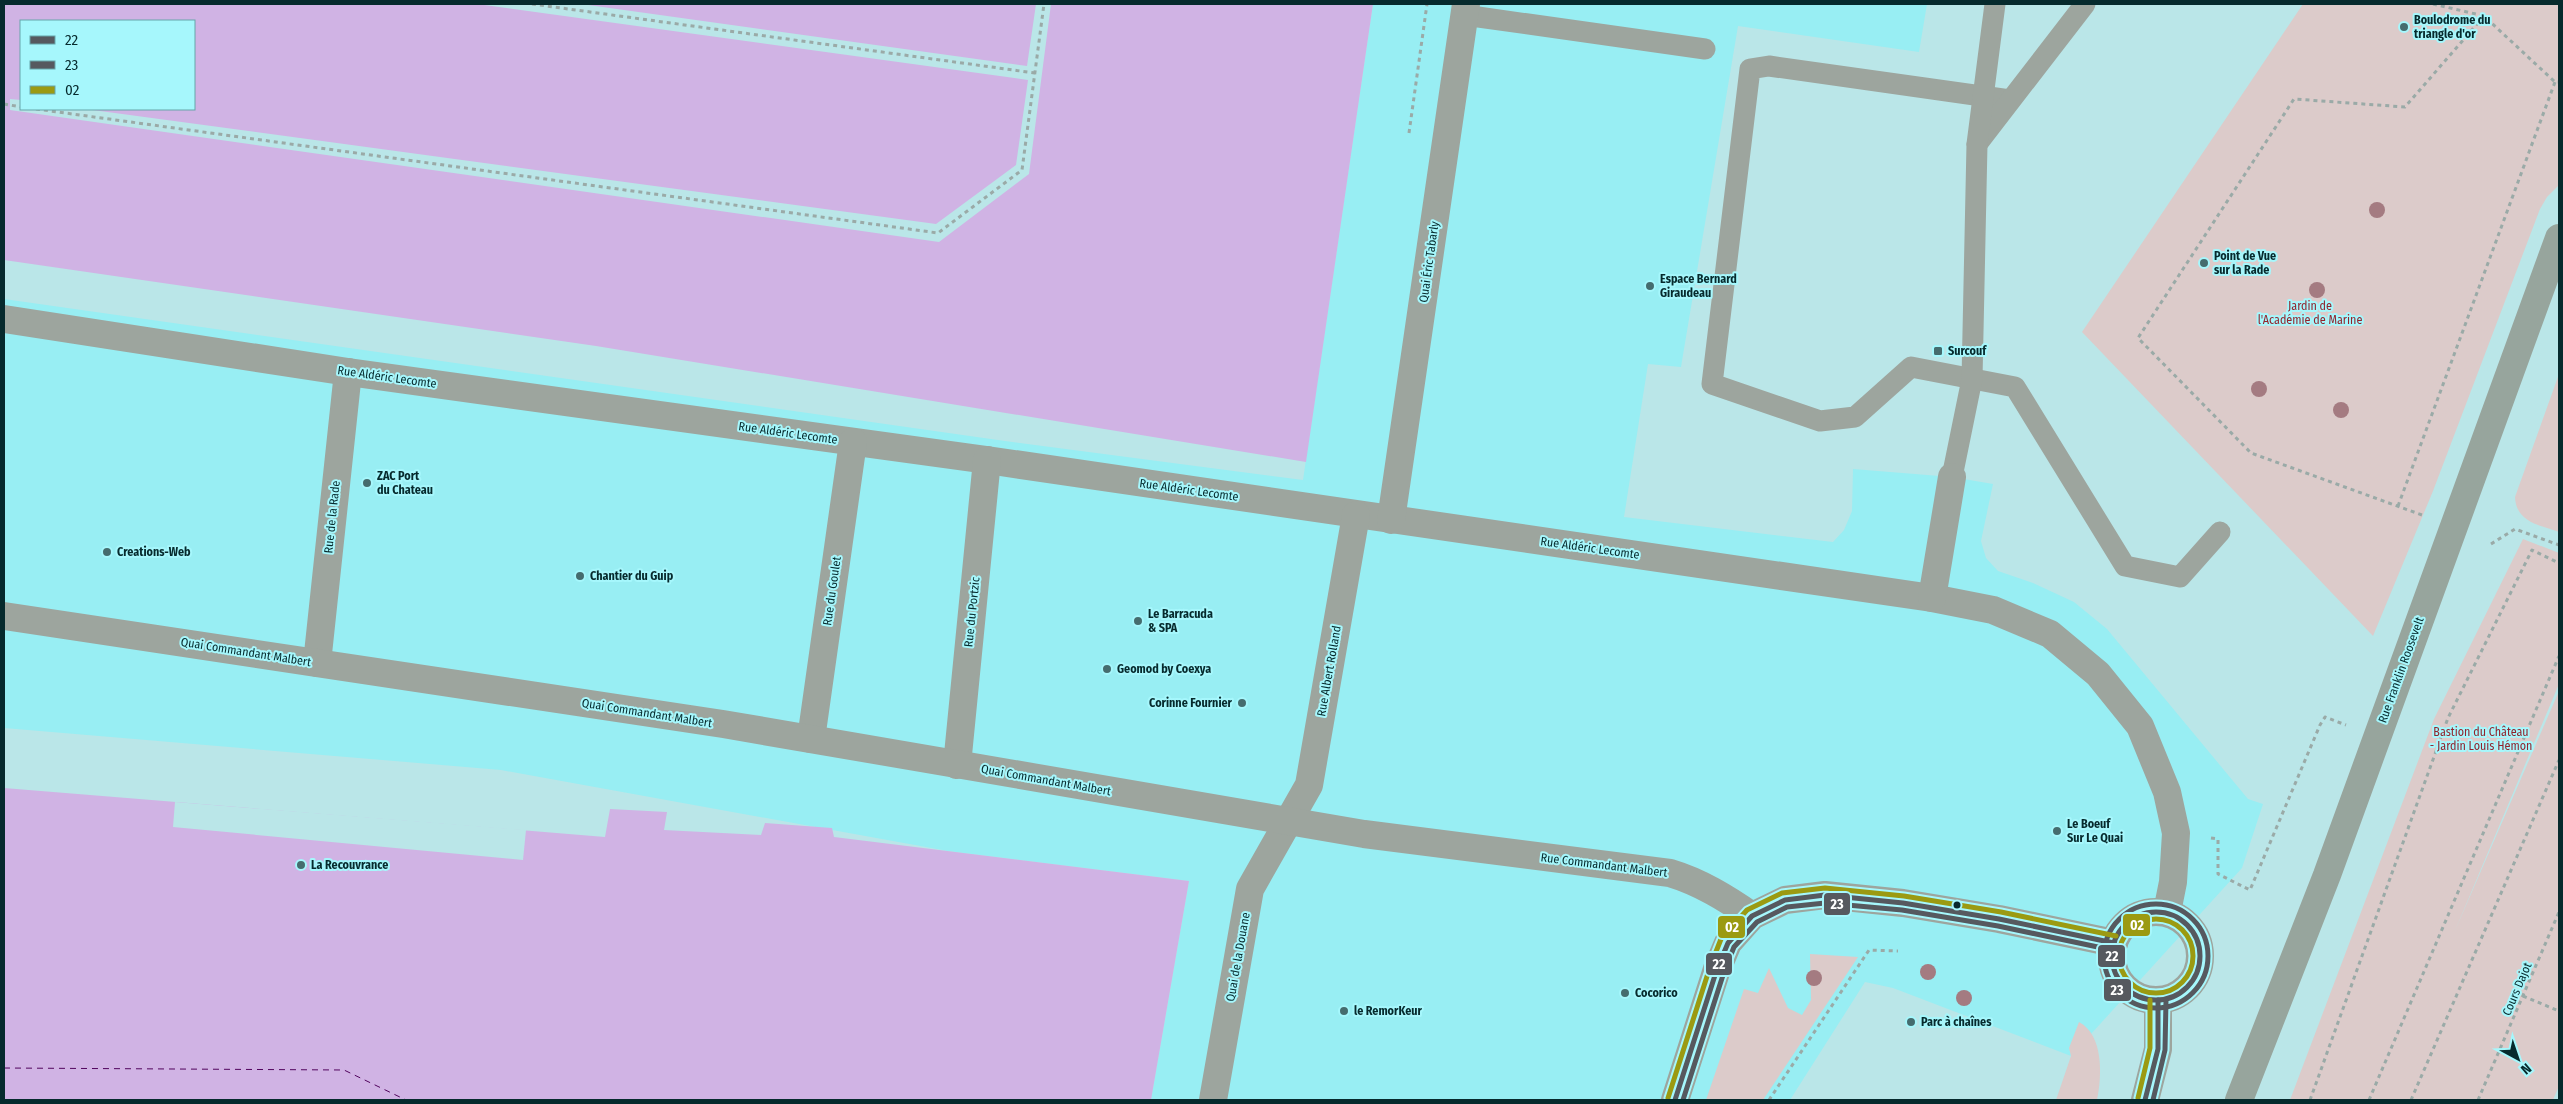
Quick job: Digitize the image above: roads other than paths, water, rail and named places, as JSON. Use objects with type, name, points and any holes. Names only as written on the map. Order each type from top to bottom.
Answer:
[{"type":"main road","name":"Rue Franklin Roosevelt","points":[[2239,1100],[2327,875],[2559,238]]},
{"type":"street","name":"Quai Éric Tabarly","points":[[1391,520],[1465,9]]},
{"type":"street","name":"Rue Aldéric Lecomte","points":[[4,319],[348,372],[987,460],[1932,598],[1993,610],[2050,634],[2098,674],[2140,726],[2167,792],[2176,833],[2173,882],[2167,912]]},
{"type":"street","name":"Rue de la Rade","points":[[316,663],[348,372]]},
{"type":"street","name":"Rue du Goulet","points":[[811,739],[853,442]]},
{"type":"street","name":"Rue du Portzic","points":[[957,765],[987,460]]},
{"type":"street","points":[[1932,598],[1952,477]]},
{"type":"street","name":"Rue Albert Rolland","points":[[1288,822],[1309,785],[1356,515]]},
{"type":"street","name":"Quai Commandant Malbert","points":[[4,616],[811,739],[1288,822]]},
{"type":"street","name":"Rue Commandant Malbert","points":[[1288,822],[1670,873],[1686,878],[1724,897],[1752,916]]},
{"type":"street","name":"Quai de la Douane","points":[[1213,1100],[1250,889],[1288,822]]},
{"type":"street","points":[[1675,1100],[1728,943],[1752,916],[1785,900],[1824,895],[1922,906],[2114,942]]},
{"type":"street","points":[[2151,912],[2167,912],[2180,918],[2192,929],[2199,943],[2201,958],[2197,973],[2189,986],[2176,996],[2158,1000],[2146,999],[2132,993],[2120,983],[2113,968],[2112,953],[2114,942],[2123,925],[2136,916],[2151,912]]},
{"type":"street","points":[[2145,1100],[2158,1049],[2158,1000]]},
{"type":"lane","points":[[1952,477],[1972,379],[1977,144],[1995,4]]},
{"type":"lane","points":[[1977,144],[2084,4]]},
{"type":"lane","points":[[1465,9],[1705,48]]},
{"type":"lane","points":[[2010,100],[1769,66],[1750,69],[1712,384],[1820,421],[1855,417],[1911,367],[2015,387],[2124,566],[2180,577],[2220,532]]},
{"type":"place","name":"Boulodrome du triangle d'or","points":[[2404,27]]},
{"type":"place","name":"Point de Vue sur la Rade","points":[[2204,263]]},
{"type":"place","name":"Espace Bernard Giraudeau","points":[[1650,286]]},
{"type":"place","name":"Surcouf","points":[[1938,351]]},
{"type":"place","name":"ZAC Port du Chateau","points":[[367,483]]},
{"type":"place","name":"Creations-Web","points":[[107,552]]},
{"type":"place","name":"Chantier du Guip","points":[[580,576]]},
{"type":"place","name":"Le Barracuda & SPA","points":[[1138,621]]},
{"type":"place","name":"Geomod by Coexya","points":[[1107,669]]},
{"type":"place","name":"Corinne Fournier","points":[[1242,703]]},
{"type":"place","name":"Le Boeuf Sur Le Quai","points":[[2057,831]]},
{"type":"place","name":"La Recouvrance","points":[[301,865]]},
{"type":"place","name":"Cocorico","points":[[1625,993]]},
{"type":"place","name":"le RemorKeur","points":[[1344,1011]]},
{"type":"place","name":"Parc à chaînes","points":[[1911,1022]]},
{"type":"park label","name":"Jardin de l'Académie de Marine","points":[[2310,313]]},
{"type":"park label","name":"Bastion du Château - Jardin Louis Hémon","points":[[2481,739]]}]
